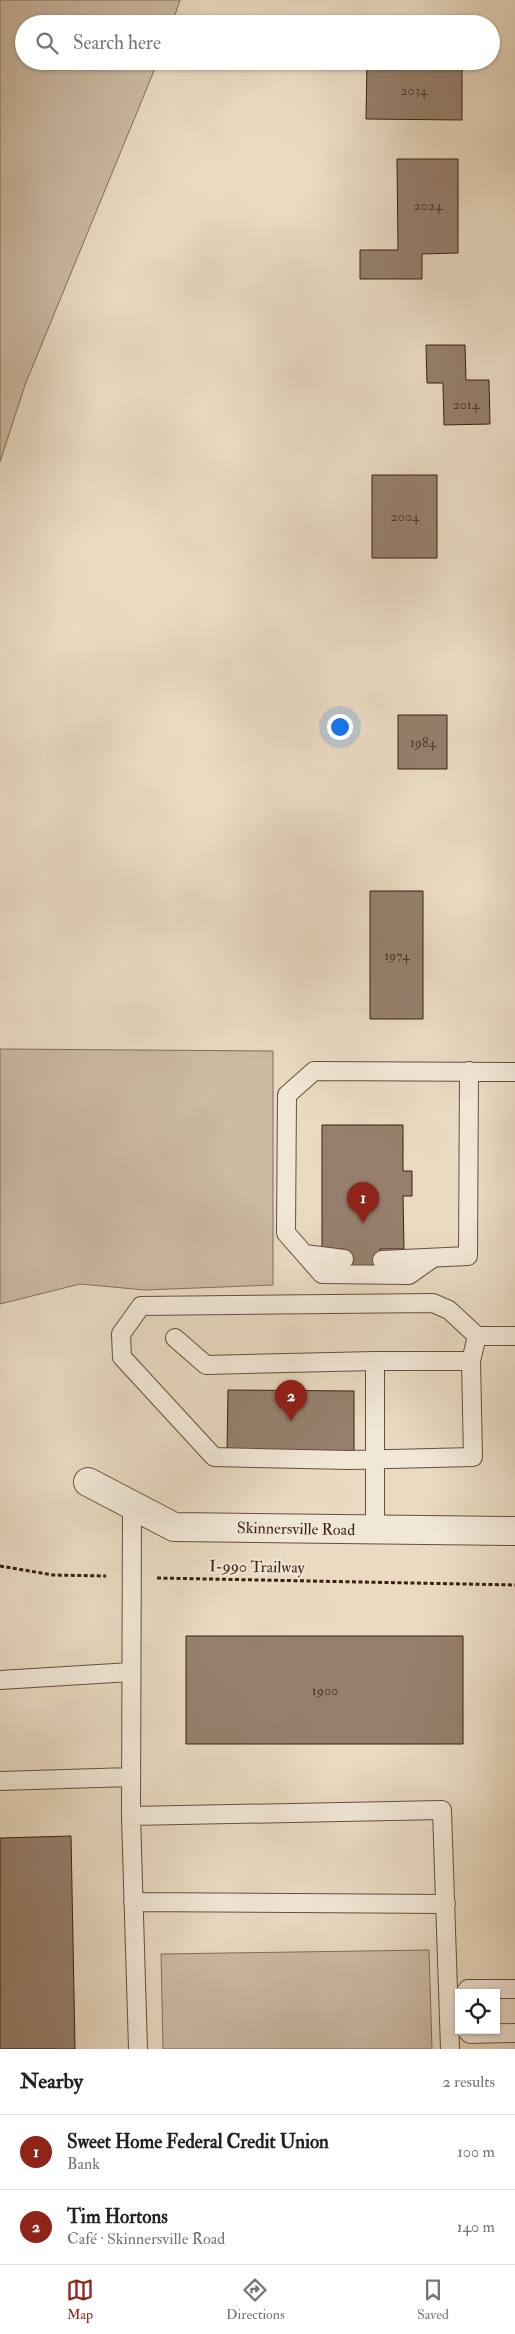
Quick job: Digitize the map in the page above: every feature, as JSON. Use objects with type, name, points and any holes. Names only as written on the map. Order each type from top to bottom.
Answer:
[{"type":"street","name":"Skinnersville Road","points":[[88,1482],[174,1527],[515,1531]]},
{"type":"lane","points":[[433,1258],[409,1275],[322,1274],[286,1233],[287,1095],[314,1071],[515,1072]]},
{"type":"lane","points":[[382,1260],[468,1256],[469,1071]]},
{"type":"lane","points":[[305,1254],[344,1259]]},
{"type":"lane","points":[[477,1336],[471,1361],[473,1457],[349,1460],[214,1457],[122,1358],[121,1334],[141,1306],[432,1303],[449,1310],[477,1336],[515,1336]]},
{"type":"lane","points":[[175,1338],[206,1365],[471,1361]]},
{"type":"lane","points":[[375,1361],[376,1530]]},
{"type":"lane","points":[[132,1505],[131,1816],[138,2049]]},
{"type":"lane","points":[[0,1680],[131,1672]]},
{"type":"lane","points":[[0,1781],[131,1777]]},
{"type":"lane","points":[[131,1816],[442,1810],[446,1904],[455,2001]]},
{"type":"lane","points":[[133,1902],[446,1904]]},
{"type":"lane","points":[[467,1989],[515,1988]]},
{"type":"lane","points":[[450,2049],[455,2018]]},
{"type":"lane","points":[[500,2034],[515,2034]]},
{"type":"path","name":"I-990 Trailway","points":[[0,1566],[53,1575],[515,1585]]},
{"type":"shaded area","points":[[0,0],[180,0],[175,15],[15,15],[15,70],[154,70],[25,385],[0,462]]},
{"type":"shaded area","points":[[0,1049],[273,1051],[273,1285],[145,1290],[80,1284],[0,1304]]},
{"type":"shaded area","points":[[429,1950],[432,2049],[163,2049],[161,1954]]},
{"type":"building","points":[[367,70],[462,70],[462,120],[366,119]]},
{"type":"building","points":[[397,159],[458,159],[458,253],[422,254],[422,279],[360,279],[360,250],[398,250]]},
{"type":"building","points":[[426,345],[465,345],[466,380],[489,380],[490,424],[444,425],[443,383],[427,383]]},
{"type":"building","points":[[372,475],[437,475],[437,558],[372,558]]},
{"type":"building","points":[[398,715],[447,715],[447,769],[398,769]]},
{"type":"building","points":[[370,891],[423,891],[423,1019],[370,1019]]},
{"type":"building","points":[[322,1125],[403,1125],[403,1171],[412,1171],[412,1196],[403,1196],[404,1249],[380,1249],[380,1270],[343,1270],[343,1249],[322,1249]]},
{"type":"building","points":[[228,1390],[354,1391],[354,1451],[227,1450]]},
{"type":"building","points":[[186,1636],[463,1636],[463,1744],[186,1744]]},
{"type":"building","points":[[71,1836],[75,2049],[0,2049],[0,1838]]},
{"type":"place","name":"Sweet Home Federal Credit Union","points":[[363,1223]]},
{"type":"place","name":"Tim Hortons","points":[[291,1421]]}]
